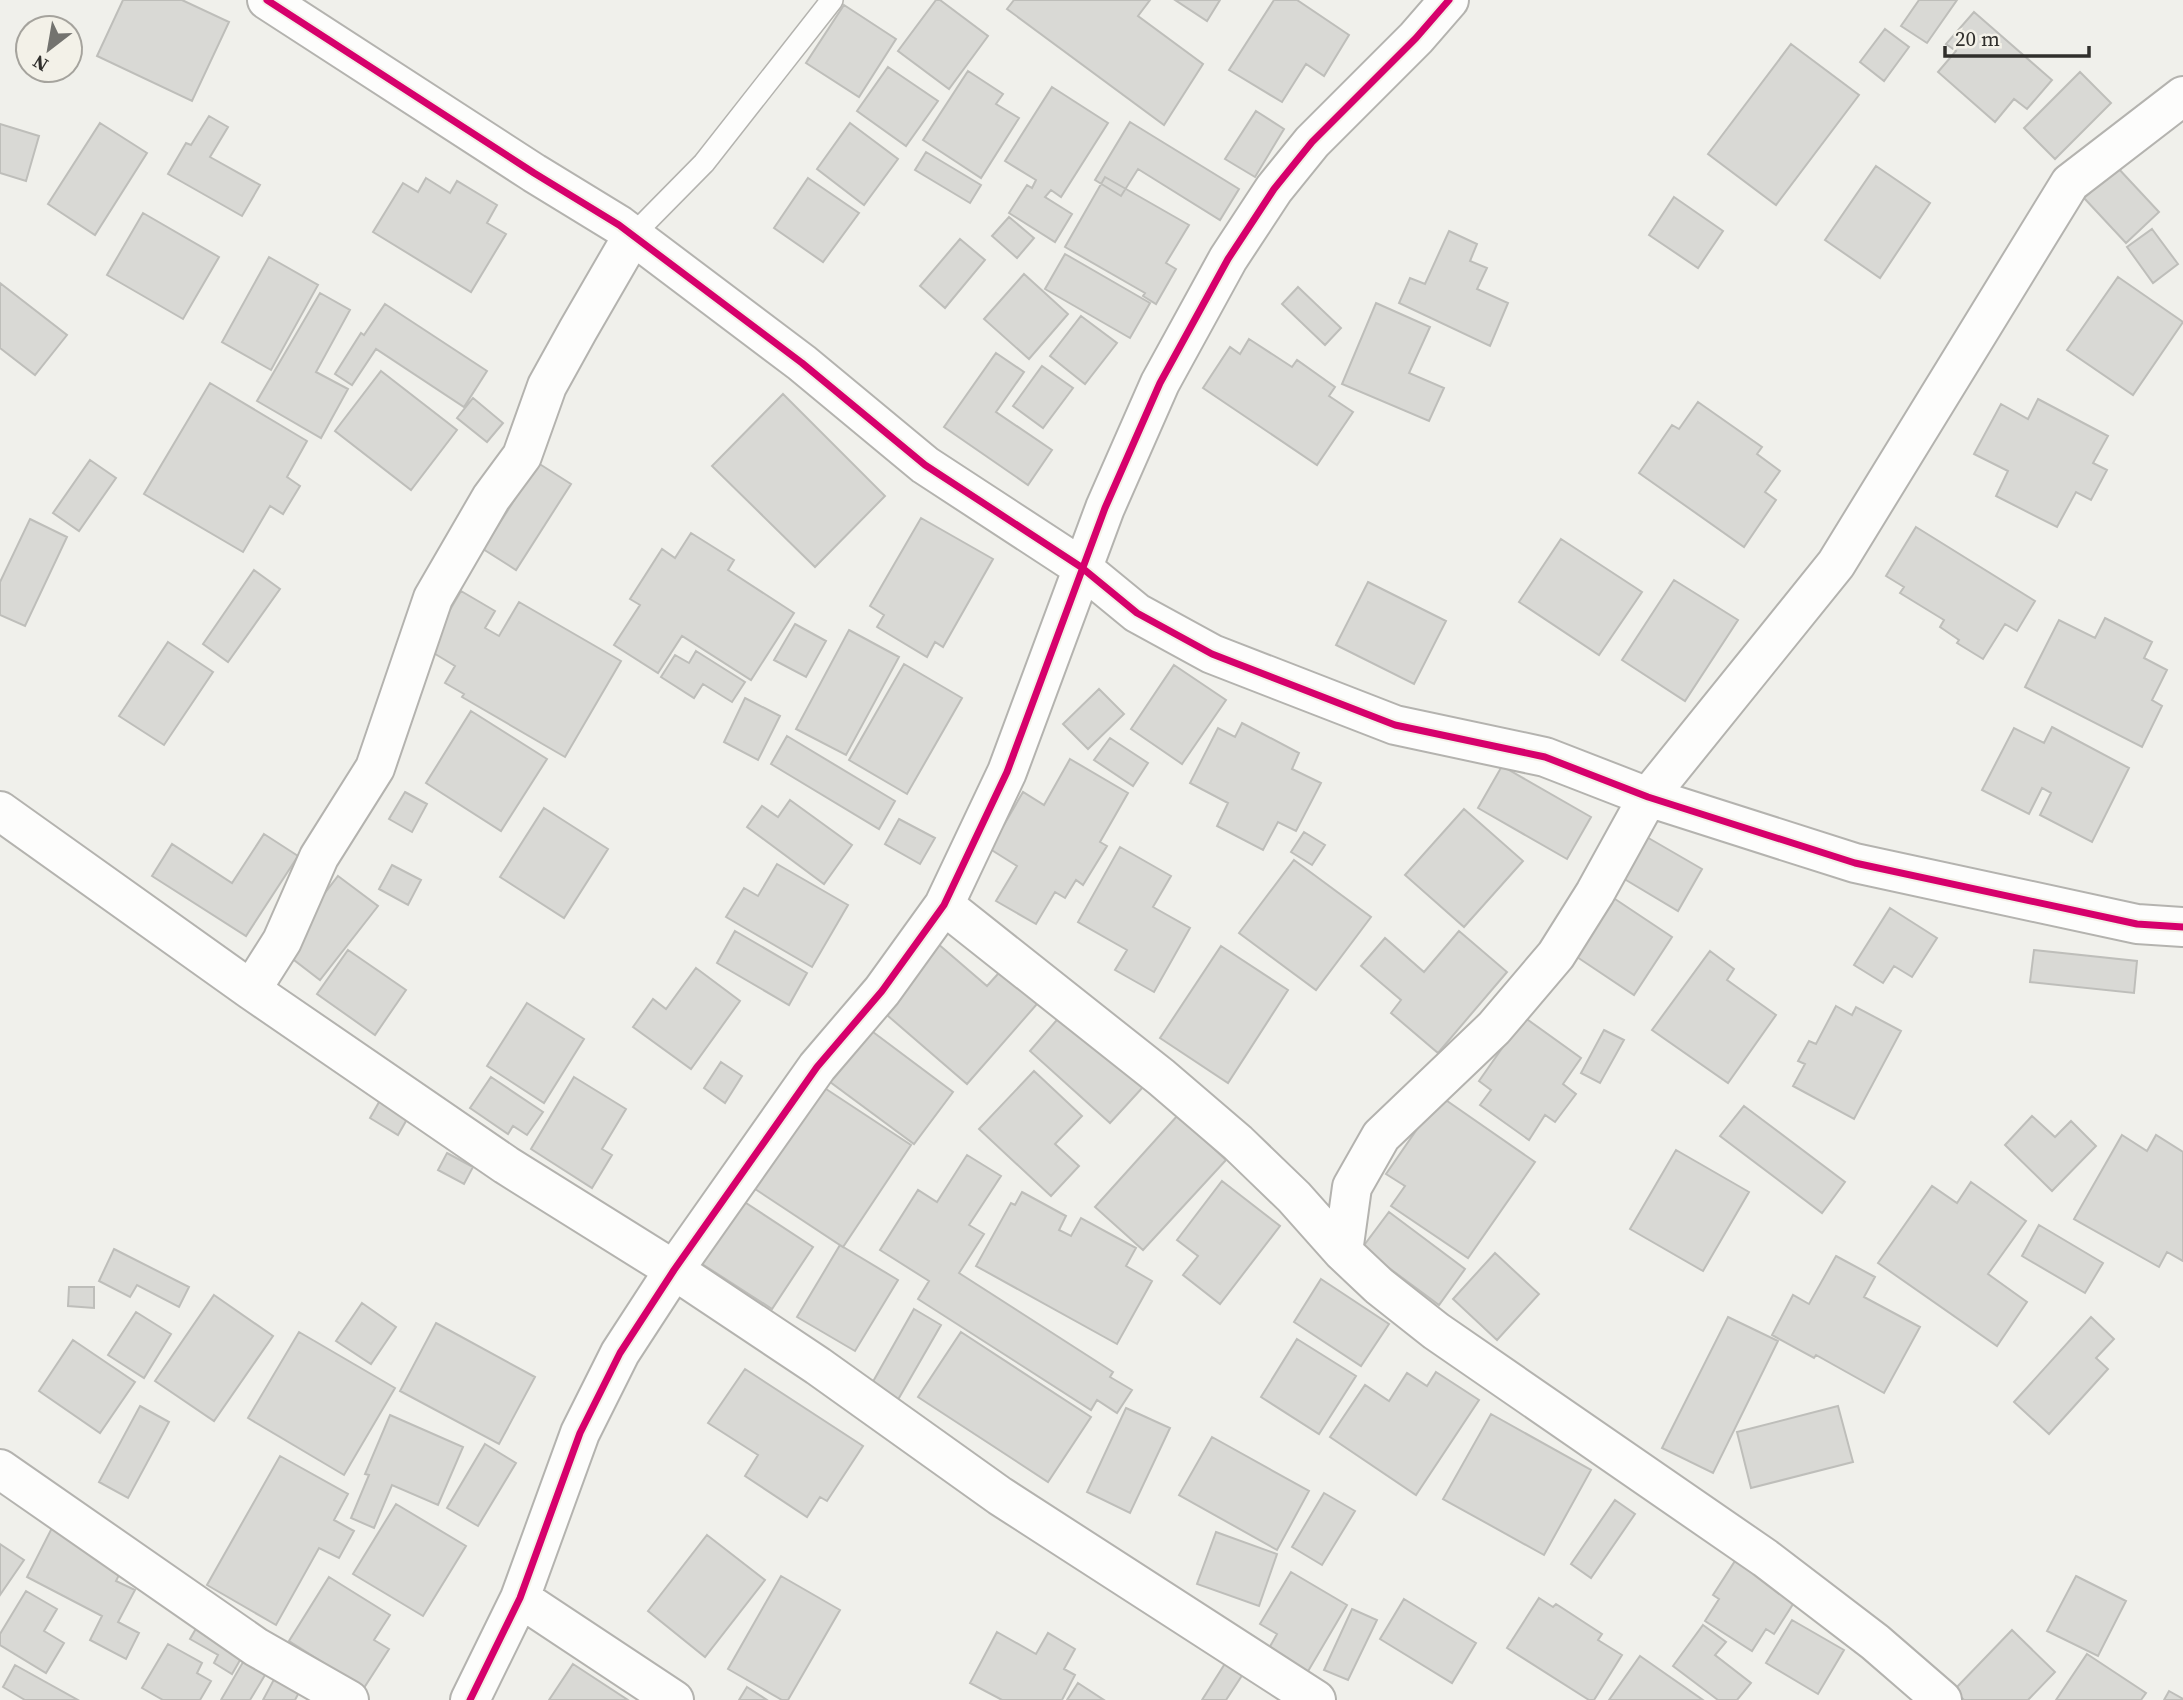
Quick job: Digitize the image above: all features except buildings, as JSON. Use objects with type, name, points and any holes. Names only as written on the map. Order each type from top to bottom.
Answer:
[{"type":"street","points":[[267,0],[633,235],[802,363],[925,465],[1081,566],[1137,613],[1212,654],[1395,725],[1545,757],[1648,797],[1855,863],[2137,924],[2183,927]]},
{"type":"street","points":[[470,1700],[520,1598],[580,1433],[620,1353],[674,1270],[817,1067],[882,991],[944,905],[1007,772],[1081,566],[1105,508],[1160,383],[1228,258],[1274,188],[1312,142],[1416,38],[1449,0]]},
{"type":"street","points":[[1343,1252],[1352,1187],[1381,1136],[1494,1028],[1556,955],[1595,893],[1648,797],[1836,564],[2070,183],[2183,96]]},
{"type":"street","points":[[251,990],[282,941],[319,857],[375,768],[433,598],[491,499],[522,456],[547,386],[633,235]]},
{"type":"street","points":[[0,811],[251,990],[506,1165],[674,1270],[818,1366],[1000,1496],[1317,1700]]},
{"type":"street","points":[[944,905],[1161,1077],[1238,1143],[1379,1286],[1436,1331],[1765,1558],[1875,1642],[1942,1700]]},
{"type":"street","points":[[0,1469],[256,1647],[349,1700]]},
{"type":"street","points":[[520,1598],[674,1700]]},
{"type":"lane","points":[[633,235],[704,163],[832,0]]},
{"type":"cycle path","points":[[267,0],[619,225],[802,363],[925,465],[1081,567],[1137,613],[1212,654],[1395,725],[1545,757],[1648,797],[1855,863],[2137,924],[2183,927]]},
{"type":"cycle path","points":[[470,1700],[520,1598],[580,1433],[620,1353],[674,1270],[817,1067],[882,991],[944,905],[1007,772],[1105,508],[1160,383],[1228,259],[1274,189],[1312,142],[1416,38],[1449,0]]}]
